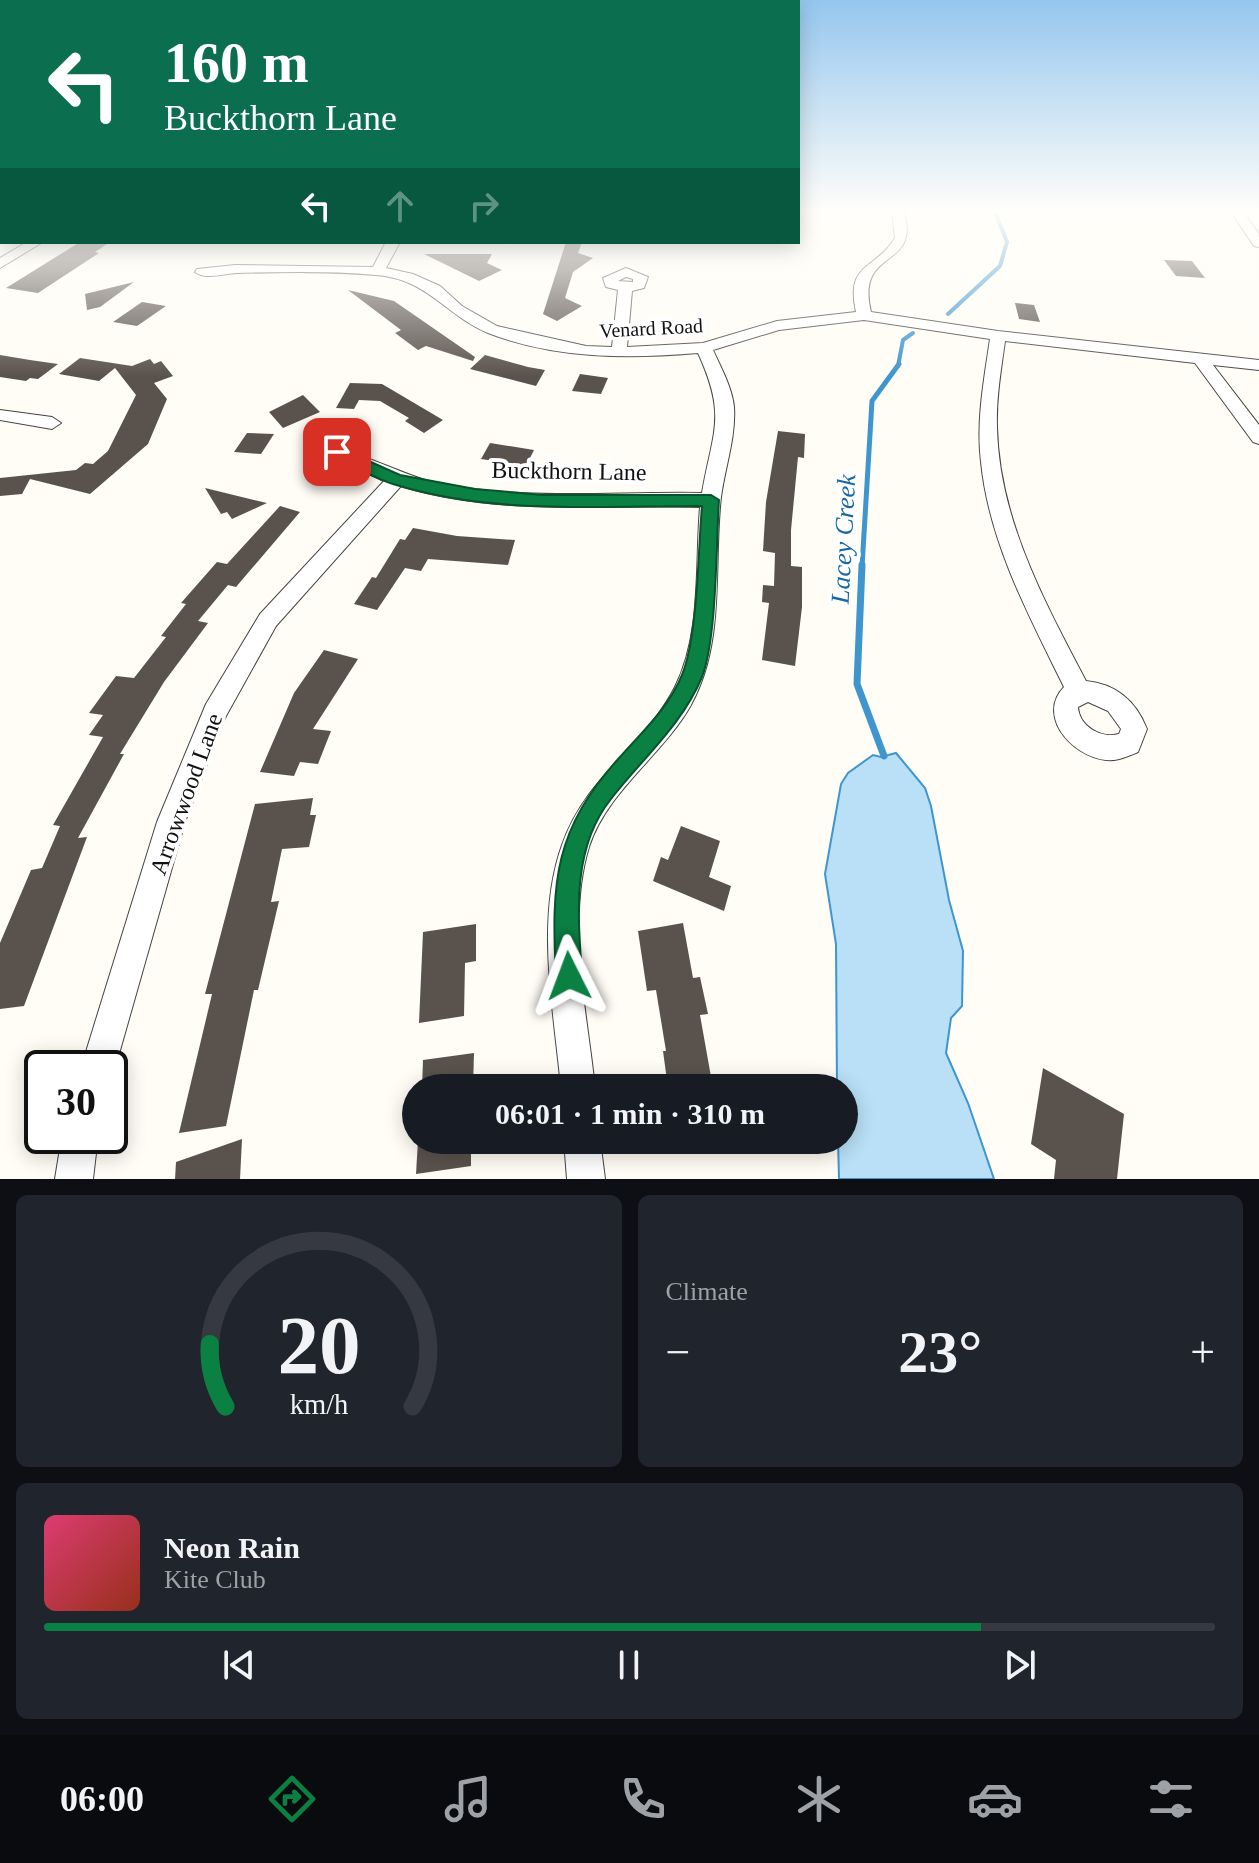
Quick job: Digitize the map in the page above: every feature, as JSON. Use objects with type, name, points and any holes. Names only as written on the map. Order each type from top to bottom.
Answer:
[{"type":"street","points":[[378,271],[380,267]]},
{"type":"street","points":[[864,316],[861,281],[871,267]]},
{"type":"street","name":"Venard Road","points":[[202,272],[235,269],[378,271],[419,281],[475,321],[508,335],[561,347],[619,352],[704,348],[777,326],[864,316],[998,336],[1259,365]]},
{"type":"street","points":[[619,352],[625,288]]},
{"type":"street","points":[[998,336],[988,427],[995,490],[1030,592],[1079,692]]},
{"type":"street","points":[[577,1074],[565,914],[570,867],[583,826],[601,794],[669,718],[693,673],[700,636],[711,500],[725,406],[719,382],[704,348]]},
{"type":"street","points":[[1200,358],[1259,438]]},
{"type":"street","points":[[0,415],[52,423]]},
{"type":"street","name":"Buckthorn Lane","points":[[337,452],[396,480],[513,499],[711,500]]},
{"type":"street","name":"Arrowwood Lane","points":[[103,1050],[171,822],[189,770],[215,712],[268,620],[396,480]]},
{"type":"street","points":[[74,1179],[77,1154]]},
{"type":"street","points":[[583,1154],[586,1179]]},
{"type":"water","points":[[896,753],[925,788],[931,806],[949,900],[963,951],[962,1006],[951,1018],[946,1053],[968,1103],[994,1179],[839,1179],[838,1154],[858,1154],[858,1074],[837,1074],[836,944],[825,874],[841,784],[848,773],[873,755],[881,757]]},
{"type":"building","points":[[40,267],[78,267],[38,293],[6,288]]},
{"type":"building","points":[[451,267],[496,267],[502,270],[479,281]]},
{"type":"building","points":[[558,267],[580,267],[573,272],[565,298],[582,306],[557,321],[543,314]]},
{"type":"building","points":[[1169,267],[1197,267],[1205,278],[1176,276]]},
{"type":"building","points":[[134,282],[100,307],[87,310],[85,294]]},
{"type":"building","points":[[348,290],[394,301],[475,357],[473,361],[426,346],[418,350],[395,333],[401,330]]},
{"type":"building","points":[[142,302],[166,306],[137,326],[113,322]]},
{"type":"building","points":[[1015,303],[1034,305],[1040,322],[1019,319]]},
{"type":"building","points":[[0,355],[58,364],[38,379],[26,381],[0,377]]},
{"type":"building","points":[[485,355],[545,370],[536,386],[470,369]]},
{"type":"building","points":[[80,358],[132,366],[150,359],[154,364],[161,361],[173,376],[154,383],[167,399],[148,444],[90,494],[30,479],[22,494],[0,496],[0,478],[76,470],[85,463],[93,464],[108,451],[136,395],[115,368],[99,381],[59,374]]},
{"type":"building","points":[[580,374],[608,378],[601,394],[572,391]]},
{"type":"building","points":[[350,383],[382,384],[443,420],[424,433],[405,421],[409,418],[380,401],[359,400],[354,409],[336,408]]},
{"type":"building","points":[[303,395],[320,412],[283,428],[269,412]]},
{"type":"building","points":[[778,431],[805,434],[804,458],[798,457],[791,530],[791,566],[802,567],[802,607],[795,666],[762,660],[769,603],[762,602],[763,585],[774,586],[775,553],[763,551],[766,502]]},
{"type":"building","points":[[247,433],[274,434],[261,454],[234,452]]},
{"type":"building","points":[[490,443],[534,450],[526,466],[481,459]]},
{"type":"building","points":[[205,488],[267,503],[232,519],[227,512],[221,514]]},
{"type":"building","points":[[280,506],[300,512],[236,587],[228,585],[198,621],[208,623],[164,682],[120,754],[124,754],[78,838],[87,837],[24,1006],[0,1009],[0,943],[31,870],[42,868],[60,826],[53,825],[103,737],[89,735],[103,715],[89,713],[116,676],[134,678],[166,637],[161,636],[186,604],[181,603],[217,562],[227,564]]},
{"type":"building","points":[[413,528],[457,536],[515,540],[508,565],[428,559],[421,571],[405,568],[377,610],[354,604],[372,577],[376,578],[400,539],[405,540]]},
{"type":"building","points":[[324,650],[358,659],[313,729],[331,731],[318,764],[300,762],[294,776],[260,772],[294,693]]},
{"type":"building","points":[[313,798],[310,815],[316,815],[309,847],[282,849],[271,902],[279,901],[258,990],[254,990],[226,1126],[179,1133],[212,994],[205,994],[255,804]]},
{"type":"building","points":[[681,826],[720,841],[709,877],[731,886],[724,911],[653,881],[661,857],[668,860]]},
{"type":"building","points":[[683,923],[693,978],[700,977],[708,1014],[700,1015],[711,1074],[666,1074],[663,1051],[666,1051],[656,990],[647,991],[638,931]]},
{"type":"building","points":[[476,924],[476,961],[465,963],[464,1016],[419,1023],[423,932]]},
{"type":"building","points":[[474,1053],[473,1074],[422,1074],[423,1060]]},
{"type":"building","points":[[1043,1068],[1124,1114],[1117,1179],[1054,1179],[1056,1160],[1031,1144]]},
{"type":"building","points":[[242,1139],[240,1179],[175,1179],[176,1162]]},
{"type":"building","points":[[417,1154],[471,1154],[471,1166],[416,1174]]},
{"type":"waterway","name":"Lacey Creek","points":[[948,314],[999,267]]},
{"type":"waterway","name":"Lacey Creek","points":[[898,365],[903,340],[913,333]]},
{"type":"waterway","name":"Lacey Creek","points":[[862,567],[872,401],[898,365]]},
{"type":"waterway","name":"Lacey Creek","points":[[862,565],[857,684],[884,756]]},
{"type":"route","points":[[337,452],[396,480],[475,495],[580,502],[678,498],[711,500],[701,628],[693,673],[676,709],[619,771],[601,794],[583,826],[570,867],[565,914],[569,976]]}]
